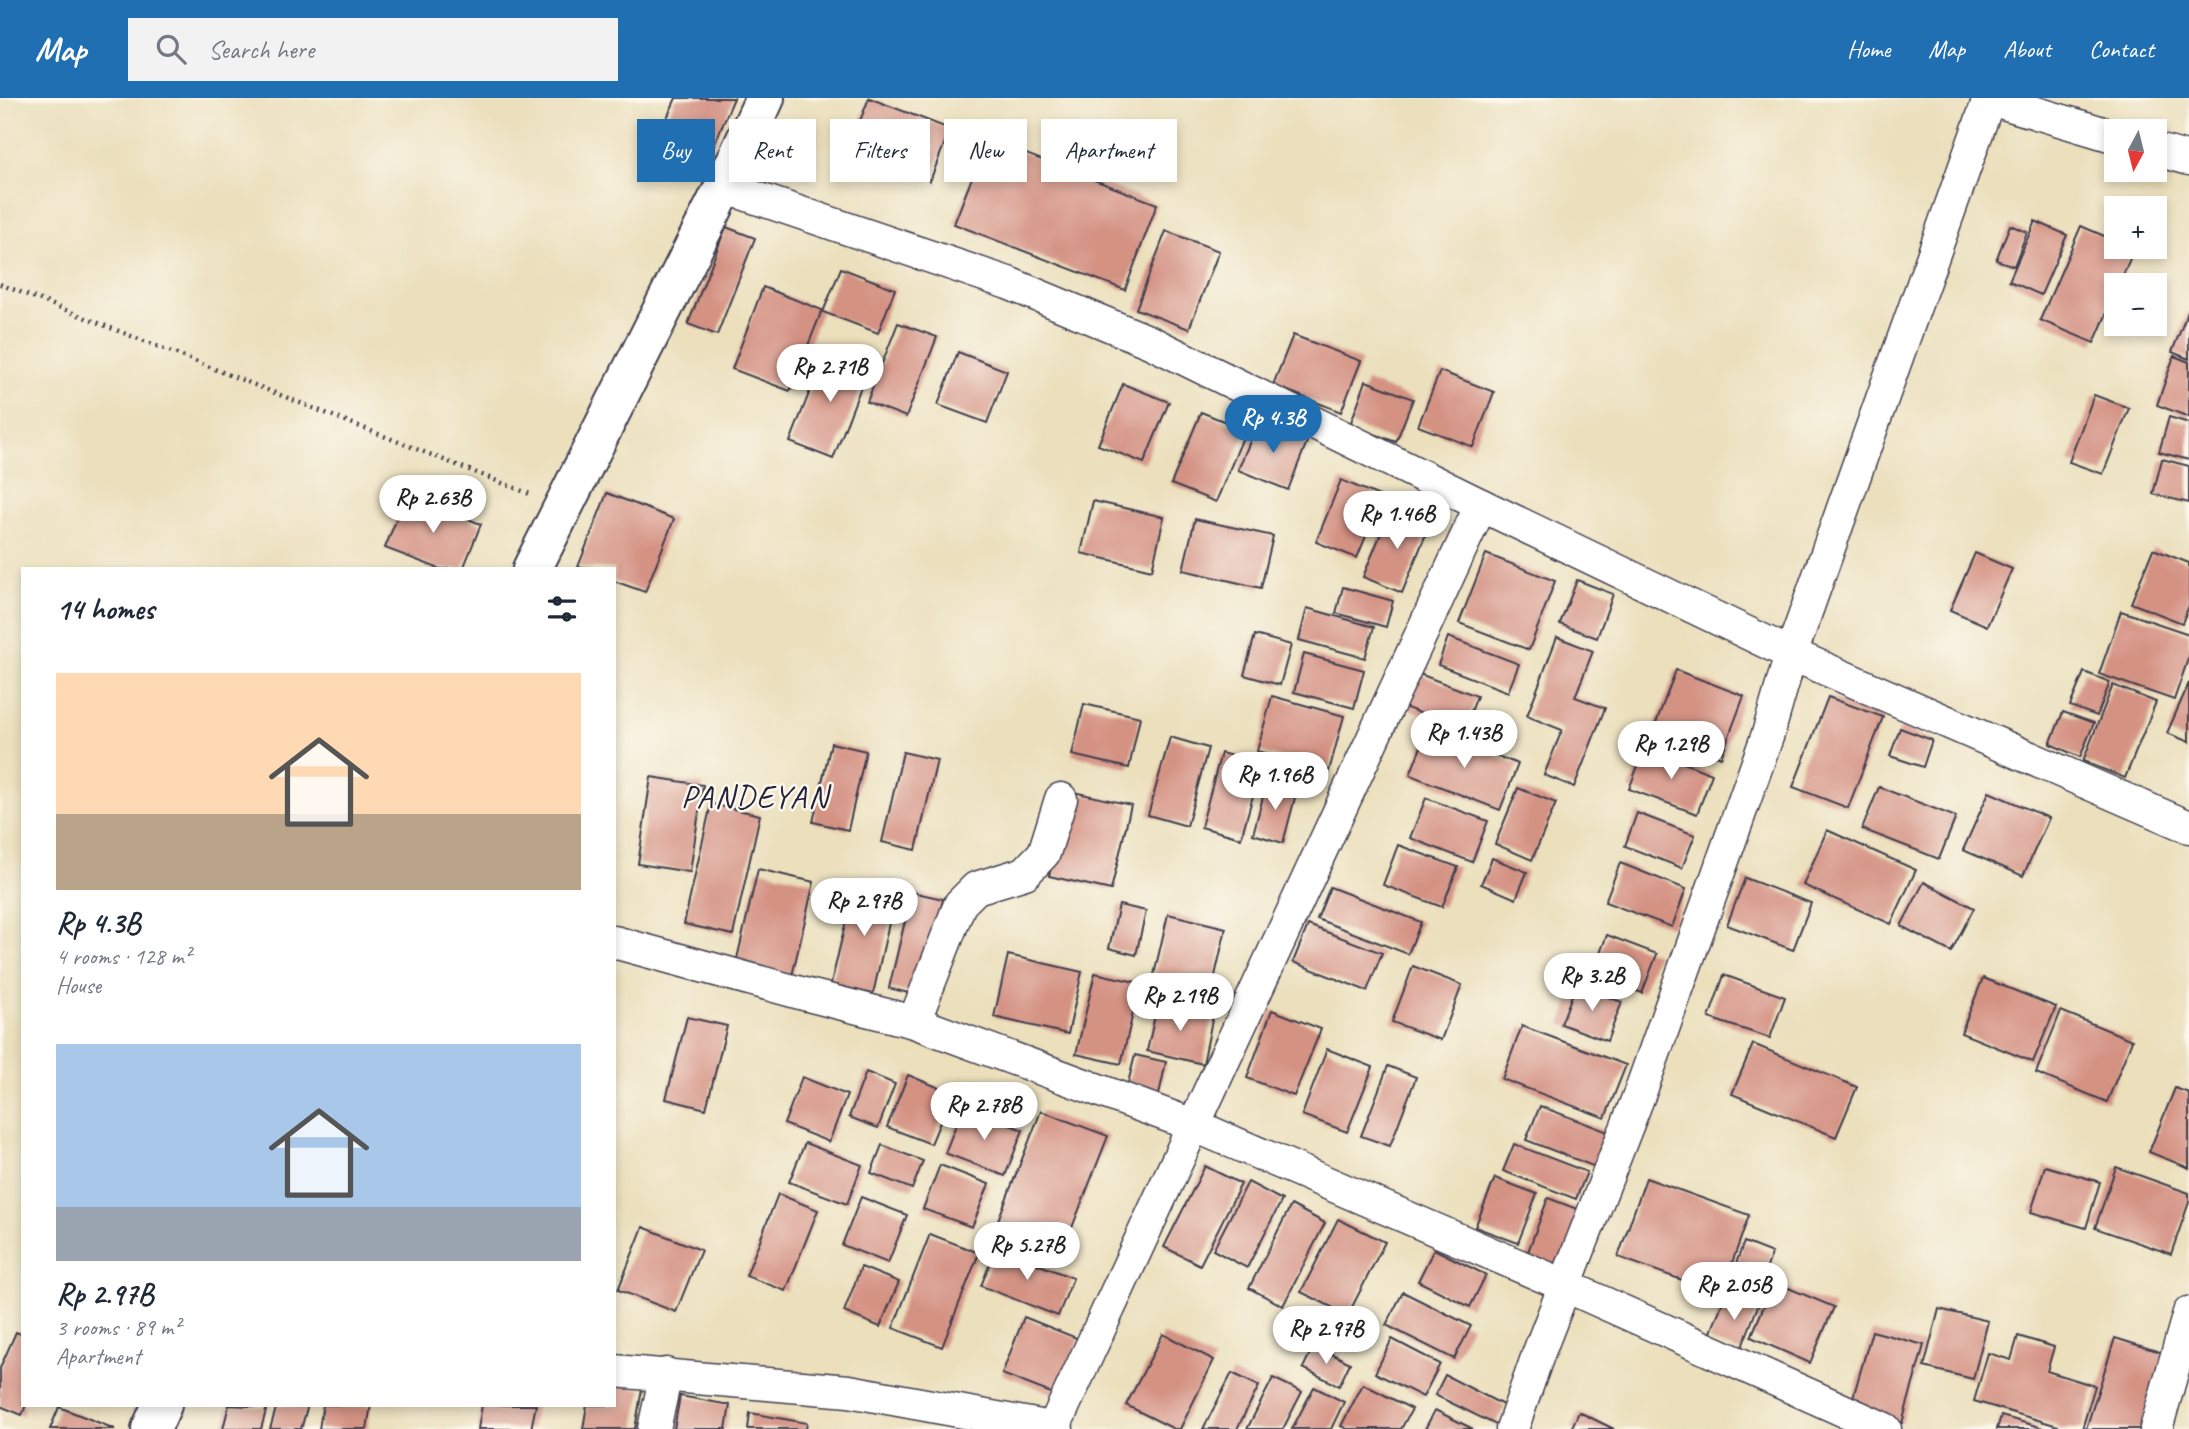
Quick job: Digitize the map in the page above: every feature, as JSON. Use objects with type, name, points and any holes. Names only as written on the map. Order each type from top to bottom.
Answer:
[{"type":"street","points":[[533,567],[724,187],[765,98]]},
{"type":"street","points":[[1512,1429],[1539,1352],[1641,1090],[1768,734],[1791,654],[1988,98],[2104,133]]},
{"type":"street","points":[[2167,153],[2189,159]]},
{"type":"street","points":[[724,187],[1008,283],[1084,313],[1150,342],[1791,654],[2189,827]]},
{"type":"street","points":[[616,1371],[849,1391],[1055,1429],[1481,505]]},
{"type":"street","points":[[914,1022],[960,904],[976,888],[1025,873],[1044,853],[1061,799]]},
{"type":"street","points":[[616,943],[914,1022],[1193,1125],[1566,1286],[1885,1429]]},
{"type":"street","points":[[2156,1429],[2179,1392],[2189,1313]]},
{"type":"street","points":[[654,1429],[666,1374]]},
{"type":"street","points":[[151,1429],[161,1407]]},
{"type":"path","points":[[0,284],[563,507]]},
{"type":"building","points":[[676,98],[734,98],[715,143],[715,119],[666,119]]},
{"type":"building","points":[[869,98],[924,119],[861,119]]},
{"type":"building","points":[[930,121],[944,127],[944,145],[930,181]]},
{"type":"building","points":[[1027,154],[1041,160],[1041,182],[1099,182],[1157,204],[1125,290],[954,224],[970,182],[1027,182]]},
{"type":"building","points":[[2035,221],[2067,235],[2041,295],[2009,281]]},
{"type":"building","points":[[2010,225],[2027,232],[2014,266],[1996,260]]},
{"type":"building","points":[[2081,226],[2104,236],[2104,259],[2130,259],[2124,273],[2104,273],[2104,320],[2094,343],[2040,320]]},
{"type":"building","points":[[726,227],[755,238],[717,335],[688,324]]},
{"type":"building","points":[[1166,231],[1219,251],[1189,329],[1136,309]]},
{"type":"building","points":[[841,268],[895,289],[878,333],[823,312]]},
{"type":"building","points":[[763,287],[822,310],[790,391],[732,369]]},
{"type":"building","points":[[2189,309],[2189,359],[2172,352]]},
{"type":"building","points":[[898,323],[937,337],[906,417],[867,402]]},
{"type":"building","points":[[1293,335],[1361,361],[1341,412],[1273,385]]},
{"type":"building","points":[[826,350],[869,366],[833,459],[790,442]]},
{"type":"building","points":[[958,352],[1007,371],[987,423],[938,405]]},
{"type":"building","points":[[2174,356],[2189,362],[2189,417],[2157,405]]},
{"type":"building","points":[[1440,371],[1494,392],[1473,447],[1418,426]]},
{"type":"building","points":[[1366,381],[1413,399],[1396,442],[1350,425]]},
{"type":"building","points":[[1123,384],[1169,402],[1144,463],[1098,445]]},
{"type":"building","points":[[2094,395],[2129,408],[2103,474],[2069,462]]},
{"type":"building","points":[[1201,412],[1246,430],[1216,502],[1171,484]]},
{"type":"building","points":[[2169,417],[2189,423],[2189,460],[2159,452]]},
{"type":"building","points":[[1259,420],[1308,439],[1288,490],[1238,470]]},
{"type":"building","points":[[2162,459],[2189,466],[2189,503],[2153,494]]},
{"type":"building","points":[[1341,480],[1382,497],[1357,558],[1316,542]]},
{"type":"building","points":[[607,493],[674,519],[645,592],[616,582],[616,567],[578,567]]},
{"type":"building","points":[[406,495],[481,524],[464,567],[435,567],[385,548]]},
{"type":"building","points":[[1093,501],[1164,517],[1152,570],[1081,553]]},
{"type":"building","points":[[1391,509],[1430,524],[1402,593],[1363,577]]},
{"type":"building","points":[[1195,519],[1273,536],[1261,588],[1183,570]]},
{"type":"building","points":[[2153,549],[2189,563],[2189,606],[2182,623],[2131,603]]},
{"type":"building","points":[[1975,553],[2012,569],[1987,626],[1950,610]]},
{"type":"building","points":[[1486,554],[1555,581],[1529,650],[1459,623]]},
{"type":"building","points":[[1577,580],[1613,594],[1597,638],[1560,624]]},
{"type":"building","points":[[1343,587],[1393,601],[1386,627],[1336,613]]},
{"type":"building","points":[[1307,608],[1374,627],[1365,658],[1299,640]]},
{"type":"building","points":[[2121,611],[2189,634],[2189,656],[2174,700],[2099,674]]},
{"type":"building","points":[[1255,635],[1291,645],[1280,685],[1244,675]]},
{"type":"building","points":[[1448,637],[1519,664],[1508,692],[1438,665]]},
{"type":"building","points":[[1557,637],[1593,651],[1575,697],[1605,708],[1574,787],[1544,775],[1562,730],[1527,716]]},
{"type":"building","points":[[1304,654],[1364,670],[1354,708],[1294,692]]},
{"type":"building","points":[[1676,670],[1744,696],[1721,757],[1653,731]]},
{"type":"building","points":[[2084,672],[2110,682],[2097,716],[2070,706]]},
{"type":"building","points":[[1417,673],[1477,696],[1464,730],[1404,707]]},
{"type":"building","points":[[2189,683],[2189,742],[2167,733]]},
{"type":"building","points":[[2113,685],[2156,702],[2125,778],[2083,761]]},
{"type":"building","points":[[1272,696],[1344,716],[1329,771],[1257,751]]},
{"type":"building","points":[[1828,697],[1883,717],[1848,808],[1793,787]]},
{"type":"building","points":[[1084,704],[1140,717],[1129,768],[1072,755]]},
{"type":"building","points":[[2063,712],[2094,723],[2080,757],[2050,744]]},
{"type":"building","points":[[1900,728],[1932,740],[1923,767],[1890,756]]},
{"type":"building","points":[[1428,729],[1518,764],[1500,810],[1410,775]]},
{"type":"building","points":[[1170,737],[1208,748],[1187,826],[1148,815]]},
{"type":"building","points":[[831,743],[866,751],[848,830],[813,822]]},
{"type":"building","points":[[1645,748],[1712,774],[1697,814],[1629,789]]},
{"type":"building","points":[[903,752],[937,760],[916,850],[882,842]]},
{"type":"building","points":[[1221,753],[1262,764],[1241,838],[1201,827]]},
{"type":"building","points":[[651,777],[703,785],[690,872],[638,864]]},
{"type":"building","points":[[1267,782],[1297,790],[1283,843],[1253,834]]},
{"type":"building","points":[[1879,787],[1956,817],[1939,859],[1862,829]]},
{"type":"building","points":[[1518,788],[1556,803],[1532,860],[1495,844]]},
{"type":"building","points":[[1069,791],[1131,805],[1111,890],[1049,876]]},
{"type":"building","points":[[1989,792],[2049,818],[2023,876],[1963,850]]},
{"type":"building","points":[[1426,798],[1488,821],[1472,862],[1410,838]]},
{"type":"building","points":[[711,804],[760,815],[733,935],[684,924]]},
{"type":"building","points":[[1637,813],[1695,835],[1682,868],[1625,846]]},
{"type":"building","points":[[1827,830],[1916,870],[1891,924],[1803,885]]},
{"type":"building","points":[[1398,845],[1458,867],[1442,907],[1383,885]]},
{"type":"building","points":[[1492,858],[1527,872],[1516,899],[1481,884]]},
{"type":"building","points":[[1620,863],[1686,889],[1672,927],[1605,902]]},
{"type":"building","points":[[758,869],[814,882],[792,976],[736,963]]},
{"type":"building","points":[[1745,878],[1811,903],[1793,950],[1727,925]]},
{"type":"building","points":[[1924,882],[1974,908],[1951,952],[1901,926]]},
{"type":"building","points":[[855,883],[896,892],[873,994],[831,984]]},
{"type":"building","points":[[1330,887],[1421,922],[1408,954],[1317,919]]},
{"type":"building","points":[[912,892],[943,899],[920,996],[889,988]]},
{"type":"building","points":[[1119,905],[1146,911],[1136,955],[1109,948]]},
{"type":"building","points":[[1168,914],[1226,928],[1209,1002],[1151,988]]},
{"type":"building","points":[[1308,925],[1382,953],[1367,991],[1293,962]]},
{"type":"building","points":[[1607,935],[1657,954],[1642,993],[1592,974]]},
{"type":"building","points":[[1008,955],[1082,972],[1068,1034],[994,1017]]},
{"type":"building","points":[[1413,966],[1462,985],[1441,1040],[1392,1022]]},
{"type":"building","points":[[1095,973],[1140,983],[1121,1064],[1076,1054]]},
{"type":"building","points":[[1724,975],[1785,997],[1770,1038],[1709,1018]]},
{"type":"building","points":[[1983,978],[2056,1007],[2033,1062],[1961,1033]]},
{"type":"building","points":[[1576,985],[1622,1002],[1607,1041],[1561,1024]]},
{"type":"building","points":[[1158,1002],[1213,1015],[1203,1064],[1147,1051]]},
{"type":"building","points":[[1272,1010],[1321,1029],[1294,1096],[1247,1078]]},
{"type":"building","points":[[2061,1011],[2132,1040],[2107,1102],[2036,1073]]},
{"type":"building","points":[[687,1017],[727,1026],[706,1109],[666,1099]]},
{"type":"building","points":[[1522,1026],[1626,1065],[1605,1118],[1502,1079]]},
{"type":"building","points":[[1753,1044],[1857,1087],[1836,1137],[1732,1094]]},
{"type":"building","points":[[1327,1049],[1373,1067],[1347,1132],[1302,1115]]},
{"type":"building","points":[[1135,1055],[1166,1062],[1158,1099],[1126,1091]]},
{"type":"building","points":[[1388,1066],[1416,1077],[1390,1146],[1361,1136]]},
{"type":"building","points":[[866,1072],[895,1084],[878,1128],[849,1117]]},
{"type":"building","points":[[908,1075],[952,1093],[931,1144],[887,1127]]},
{"type":"building","points":[[802,1077],[847,1095],[829,1142],[784,1124]]},
{"type":"building","points":[[2175,1088],[2189,1093],[2189,1168],[2149,1152]]},
{"type":"building","points":[[1540,1106],[1616,1135],[1603,1170],[1526,1140]]},
{"type":"building","points":[[963,1107],[1023,1130],[1005,1176],[945,1153]]},
{"type":"building","points":[[1041,1111],[1108,1136],[1058,1263],[991,1238]]},
{"type":"building","points":[[805,1143],[862,1165],[847,1204],[789,1182]]},
{"type":"building","points":[[1514,1144],[1587,1172],[1576,1199],[1503,1171]]},
{"type":"building","points":[[882,1145],[923,1161],[912,1189],[871,1173]]},
{"type":"building","points":[[940,1165],[989,1184],[972,1227],[923,1209]]},
{"type":"building","points":[[1205,1166],[1241,1184],[1200,1265],[1164,1247]]},
{"type":"building","points":[[2045,1166],[2100,1182],[2086,1228],[2031,1212]]},
{"type":"building","points":[[2116,1167],[2189,1193],[2189,1202],[2171,1254],[2095,1228]]},
{"type":"building","points":[[1495,1178],[1537,1194],[1518,1243],[1475,1227]]},
{"type":"building","points":[[1646,1178],[1749,1215],[1721,1294],[1618,1257]]},
{"type":"building","points":[[1248,1182],[1282,1200],[1247,1268],[1213,1250]]},
{"type":"building","points":[[778,1194],[818,1210],[786,1291],[746,1276]]},
{"type":"building","points":[[861,1197],[907,1215],[888,1263],[842,1245]]},
{"type":"building","points":[[1548,1198],[1585,1212],[1561,1274],[1525,1260]]},
{"type":"building","points":[[1291,1205],[1325,1223],[1283,1306],[1249,1288]]},
{"type":"building","points":[[1338,1219],[1385,1242],[1348,1315],[1301,1292]]},
{"type":"building","points":[[643,1227],[701,1250],[676,1312],[618,1290]]},
{"type":"building","points":[[930,1234],[979,1253],[942,1347],[893,1328]]},
{"type":"building","points":[[1744,1242],[1772,1253],[1757,1295],[1728,1285]]},
{"type":"building","points":[[996,1248],[1073,1278],[1058,1316],[981,1286]]},
{"type":"building","points":[[1434,1249],[1486,1275],[1470,1307],[1418,1281]]},
{"type":"building","points":[[861,1267],[899,1282],[880,1327],[844,1312]]},
{"type":"building","points":[[1774,1282],[1834,1307],[1810,1363],[1751,1337]]},
{"type":"building","points":[[1727,1291],[1759,1303],[1740,1352],[1708,1340]]},
{"type":"building","points":[[1403,1292],[1471,1326],[1454,1359],[1386,1325]]},
{"type":"building","points":[[1939,1309],[1988,1321],[1973,1379],[1924,1367]]},
{"type":"building","points":[[1024,1317],[1079,1339],[1056,1395],[1002,1374]]},
{"type":"building","points":[[1872,1331],[1924,1345],[1902,1423],[1850,1408]]},
{"type":"building","points":[[16,1332],[21,1334],[21,1407],[25,1407],[22,1415],[0,1406],[0,1368]]},
{"type":"building","points":[[1163,1334],[1214,1360],[1180,1429],[1174,1429],[1126,1405]]},
{"type":"building","points":[[2018,1336],[2054,1347],[2047,1371],[2095,1386],[2082,1429],[2057,1429],[2058,1426],[1974,1401],[1988,1353],[2011,1360]]},
{"type":"building","points":[[2115,1338],[2166,1354],[2141,1429],[2086,1429]]},
{"type":"building","points":[[1392,1339],[1440,1364],[1423,1397],[1375,1373]]},
{"type":"building","points":[[1314,1345],[1350,1363],[1339,1386],[1303,1368]]},
{"type":"building","points":[[1232,1373],[1259,1386],[1237,1429],[1203,1429]]},
{"type":"building","points":[[1445,1375],[1505,1406],[1496,1425],[1435,1395]]},
{"type":"building","points":[[1273,1378],[1302,1392],[1283,1429],[1247,1429]]},
{"type":"building","points":[[616,1384],[642,1389],[635,1429],[583,1429],[587,1407],[616,1407]]},
{"type":"building","points":[[1363,1384],[1412,1409],[1401,1429],[1347,1429],[1341,1426]]},
{"type":"building","points":[[1314,1387],[1344,1402],[1331,1429],[1292,1429]]},
{"type":"building","points":[[680,1396],[730,1405],[726,1429],[674,1429]]},
{"type":"building","points":[[59,1407],[115,1429],[50,1429]]},
{"type":"building","points":[[228,1407],[267,1407],[261,1429],[223,1429]]},
{"type":"building","points":[[276,1407],[307,1407],[301,1429],[270,1429]]},
{"type":"building","points":[[323,1407],[371,1407],[367,1429],[319,1429]]},
{"type":"building","points":[[482,1407],[536,1407],[531,1429],[478,1429]]},
{"type":"building","points":[[1435,1410],[1473,1429],[1425,1429]]},
{"type":"building","points":[[1579,1412],[1614,1429],[1571,1429]]},
{"type":"building","points":[[750,1413],[807,1423],[806,1429],[748,1429]]},
{"type":"building","points":[[2001,1416],[2043,1428],[1997,1429]]},
{"type":"district","name":"PANDEYAN","points":[[755,796]]}]
